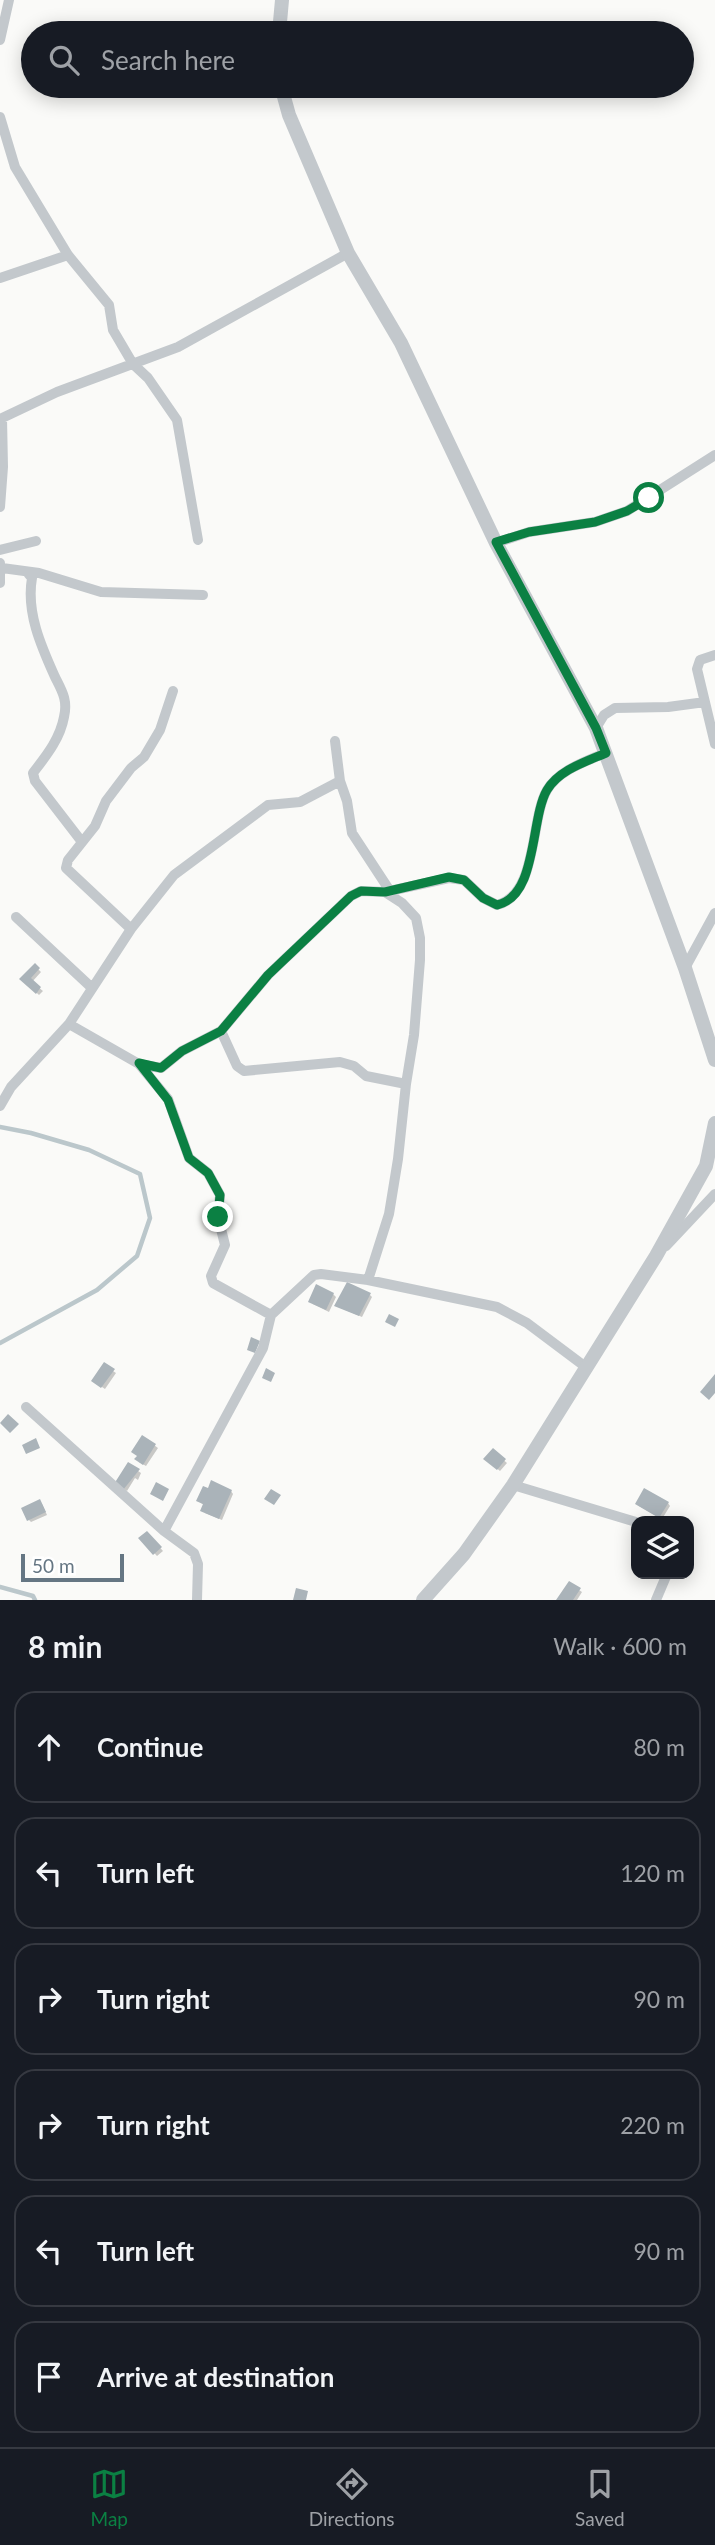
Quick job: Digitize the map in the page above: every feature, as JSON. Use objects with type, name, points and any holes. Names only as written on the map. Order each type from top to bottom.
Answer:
[{"type":"street","points":[[0,40],[9,0]]},
{"type":"street","points":[[280,21],[282,0]]},
{"type":"street","points":[[284,98],[289,115],[348,253],[401,343],[496,542],[596,728],[685,968],[715,1060]]},
{"type":"street","points":[[0,117],[15,167],[68,255],[109,305],[113,330],[133,363],[148,378],[177,420],[198,540]]},
{"type":"street","points":[[0,507],[3,467],[1,418],[57,392],[178,347],[348,253]]},
{"type":"street","points":[[0,278],[68,255]]},
{"type":"street","points":[[496,542],[529,532],[595,522],[627,511],[715,455]]},
{"type":"street","points":[[0,551],[36,541]]},
{"type":"street","points":[[0,583],[1,565],[39,573],[101,593],[203,594]]},
{"type":"street","points":[[27,572],[32,578],[30,604],[33,620],[66,699],[64,717],[54,744],[33,773],[35,781],[82,842]]},
{"type":"street","points":[[715,655],[700,660],[697,665],[715,744]]},
{"type":"street","points":[[131,929],[66,868],[68,860],[95,825],[106,801],[131,768],[144,757],[160,730],[173,691]]},
{"type":"street","points":[[596,728],[604,715],[615,708],[668,707],[705,702]]},
{"type":"street","points":[[335,741],[340,781],[347,801],[352,833],[388,891],[402,902],[415,918],[420,938],[414,1035],[398,1159],[389,1214],[368,1280]]},
{"type":"street","points":[[69,1024],[139,1063],[161,1068],[182,1051],[221,1031],[268,975],[343,902],[361,891],[388,891],[449,877],[464,880],[483,898],[497,905],[511,899],[521,885],[537,831],[540,804],[548,789],[570,768],[606,753]]},
{"type":"street","points":[[0,1106],[11,1087],[69,1024],[131,929],[174,875],[268,805],[300,802],[340,781]]},
{"type":"street","points":[[402,902],[413,884]]},
{"type":"street","points":[[685,968],[715,913]]},
{"type":"street","points":[[16,917],[92,988]]},
{"type":"street","points":[[221,1031],[237,1066],[244,1071],[340,1062],[354,1066],[366,1076],[406,1084]]},
{"type":"street","points":[[139,1063],[168,1100],[189,1158],[208,1173],[220,1195],[218,1217],[225,1245],[211,1276],[213,1283],[271,1315]]},
{"type":"street","points":[[423,1600],[464,1554],[513,1485],[656,1256],[706,1166],[715,1123]]},
{"type":"street","points":[[656,1256],[715,1194]]},
{"type":"street","points":[[164,1531],[263,1348],[271,1315],[314,1275],[368,1280],[497,1307],[527,1323],[587,1368]]},
{"type":"street","points":[[26,1407],[164,1531],[194,1553],[198,1564],[197,1600]]},
{"type":"street","points":[[513,1485],[631,1520]]},
{"type":"street","points":[[656,1600],[665,1579]]},
{"type":"building","points":[[35,963],[40,968],[31,978],[41,987],[36,994],[19,979]]},
{"type":"building","points":[[347,1282],[371,1293],[359,1316],[334,1306]]},
{"type":"building","points":[[316,1284],[334,1293],[326,1310],[308,1302]]},
{"type":"building","points":[[389,1314],[399,1319],[395,1327],[385,1322]]},
{"type":"building","points":[[251,1337],[260,1341],[255,1353],[247,1350]]},
{"type":"building","points":[[104,1362],[115,1369],[101,1388],[91,1381]]},
{"type":"building","points":[[266,1368],[275,1373],[271,1382],[262,1378]]},
{"type":"building","points":[[715,1374],[715,1393],[709,1400],[700,1392]]},
{"type":"building","points":[[8,1414],[19,1424],[10,1433],[0,1423]]},
{"type":"building","points":[[142,1435],[156,1444],[143,1465],[134,1459],[137,1456],[131,1452]]},
{"type":"building","points":[[36,1438],[40,1448],[26,1454],[22,1445]]},
{"type":"building","points":[[493,1448],[506,1459],[497,1470],[483,1459]]},
{"type":"building","points":[[128,1462],[140,1469],[123,1490],[114,1484]]},
{"type":"building","points":[[211,1480],[232,1490],[219,1519],[200,1511],[203,1504],[196,1501],[203,1486],[208,1488]]},
{"type":"building","points":[[156,1482],[169,1489],[163,1501],[150,1494]]},
{"type":"building","points":[[644,1488],[669,1502],[660,1516],[635,1504]]},
{"type":"building","points":[[271,1489],[281,1495],[274,1505],[264,1499]]},
{"type":"building","points":[[40,1499],[46,1512],[27,1521],[21,1508]]},
{"type":"building","points":[[147,1531],[162,1547],[153,1555],[138,1538]]},
{"type":"building","points":[[569,1581],[581,1588],[573,1600],[556,1600]]},
{"type":"building","points":[[296,1588],[308,1591],[306,1600],[293,1600]]},
{"type":"waterway","points":[[0,1127],[89,1150],[140,1174],[150,1218],[137,1256],[97,1290],[0,1343]]},
{"type":"waterway","points":[[0,1587],[33,1596],[35,1600]]},
{"type":"route","points":[[218,1217],[220,1195],[208,1173],[189,1158],[168,1100],[139,1063],[161,1068],[182,1051],[221,1031],[268,975],[343,902],[361,891],[385,892],[449,877],[464,880],[483,898],[497,905],[511,899],[521,885],[537,831],[540,804],[548,789],[570,768],[606,753],[596,728],[496,542],[529,532],[595,522],[627,511],[649,498]]}]
